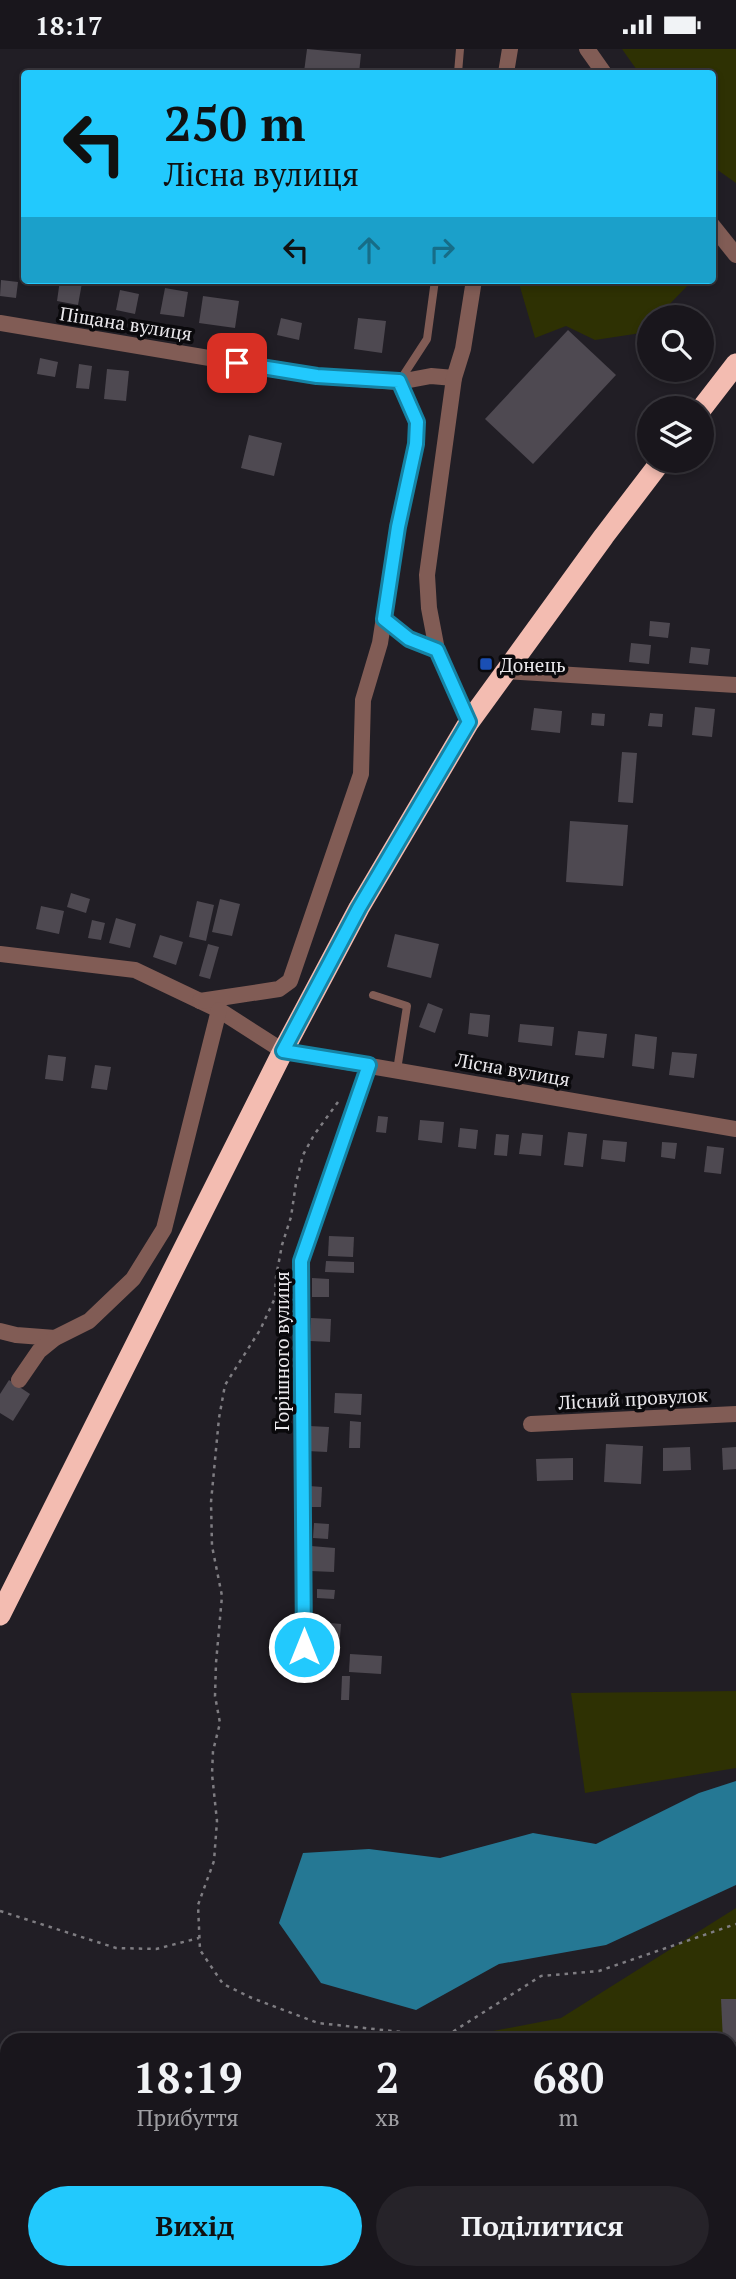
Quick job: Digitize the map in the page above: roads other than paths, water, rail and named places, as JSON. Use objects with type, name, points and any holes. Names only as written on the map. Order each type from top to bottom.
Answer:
[{"type":"highway","points":[[711,396],[736,363]]},
{"type":"highway","points":[[0,1615],[283,1051],[359,908],[469,722],[652,473]]},
{"type":"street","points":[[506,70],[510,49]]},
{"type":"street","points":[[587,49],[602,70]]},
{"type":"street","points":[[716,230],[736,255]]},
{"type":"street","points":[[469,722],[437,650],[429,608],[427,575],[454,378],[463,349],[473,284]]},
{"type":"street","name":"Піщана вулиця","points":[[0,323],[317,376],[399,381],[431,376],[454,378]]},
{"type":"street","points":[[200,1001],[279,989],[290,981],[360,774],[363,700],[380,643],[398,527],[416,444],[417,422],[399,381]]},
{"type":"street","points":[[384,619],[409,639],[437,650]]},
{"type":"street","points":[[506,671],[736,685]]},
{"type":"street","points":[[0,954],[135,970],[219,1010],[283,1051]]},
{"type":"street","points":[[19,1380],[39,1351],[55,1338],[89,1321],[133,1279],[164,1229],[219,1010]]},
{"type":"street","name":"Лісна вулиця","points":[[283,1051],[736,1129]]},
{"type":"street","name":"Горішного вулиця","points":[[304,1647],[301,1261],[369,1065]]},
{"type":"street","points":[[0,1331],[55,1338]]},
{"type":"street","name":"Лісний провулок","points":[[531,1424],[736,1414]]},
{"type":"lane","points":[[458,70],[460,49]]},
{"type":"lane","points":[[399,381],[427,339],[434,284]]},
{"type":"lane","points":[[373,995],[407,1006],[397,1070]]},
{"type":"water","points":[[736,1781],[736,1885],[606,1945],[499,1964],[416,2010],[321,1983],[279,1923],[303,1853],[369,1849],[440,1858],[533,1833],[596,1844],[699,1793]]},
{"type":"place","name":"Донець","points":[[486,664]]}]
